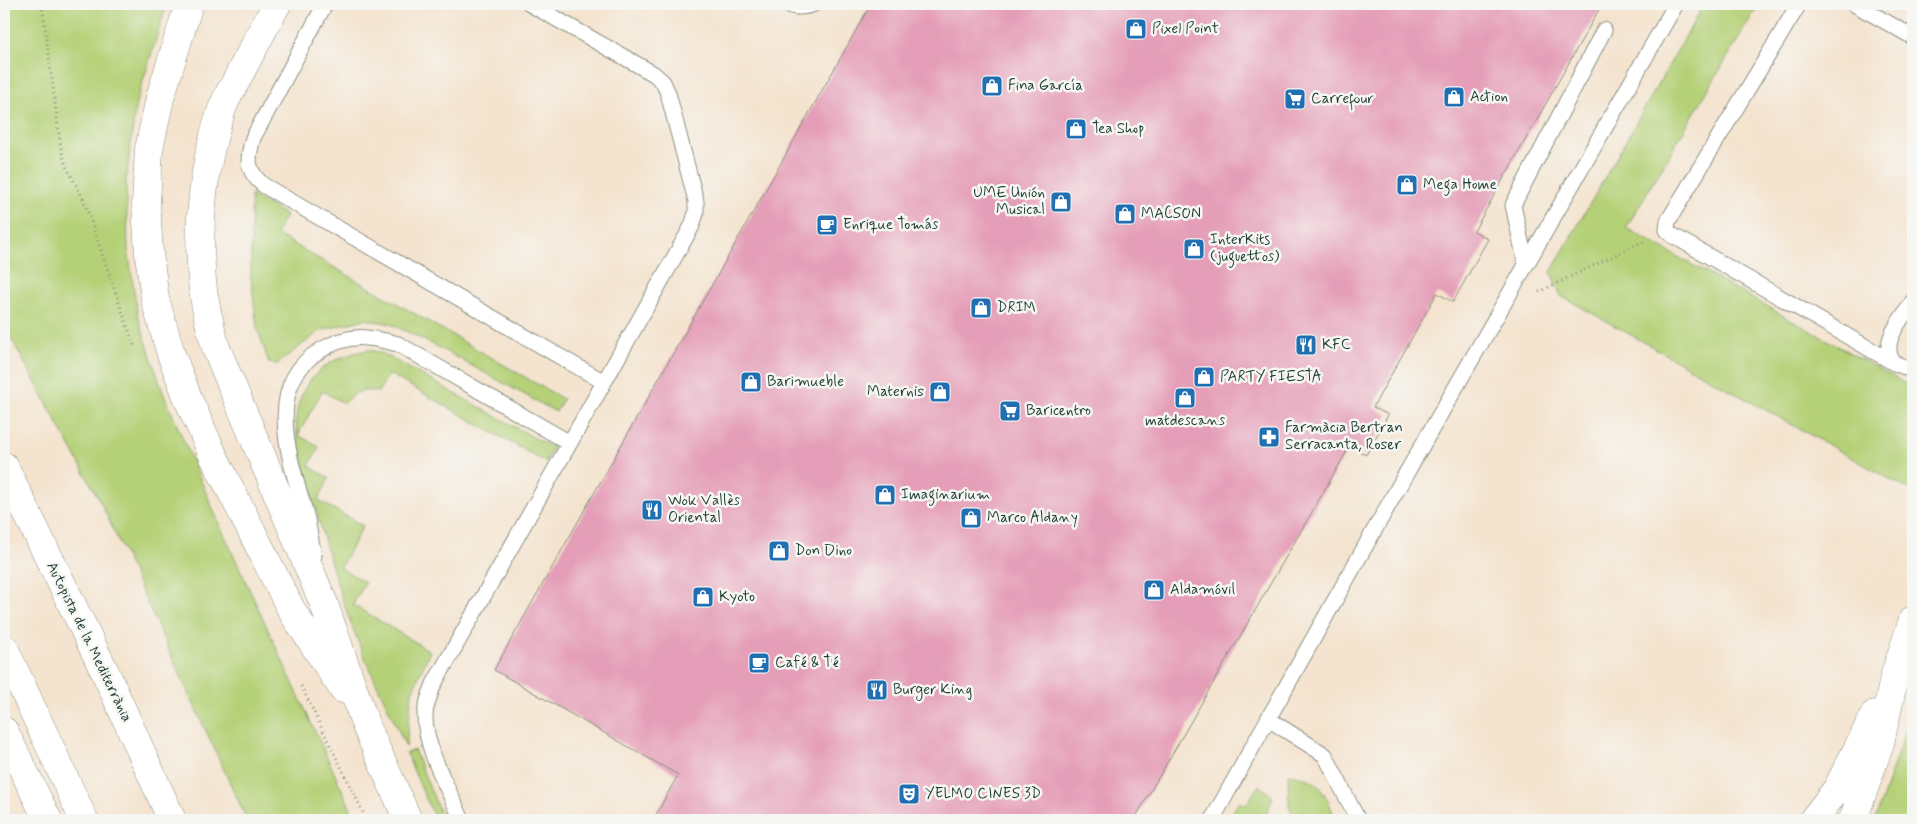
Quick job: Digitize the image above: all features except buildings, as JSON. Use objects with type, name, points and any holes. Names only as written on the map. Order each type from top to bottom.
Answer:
[{"type":"main road","points":[[189,4],[160,98],[149,149],[146,204],[149,254],[155,300],[171,354],[188,401],[214,457],[293,613],[366,726]]},
{"type":"main road","points":[[277,4],[223,107],[212,143],[201,211],[202,283],[216,348],[324,604],[366,726],[408,820]]},
{"type":"main road","name":"Autopista de la Mediterrània","points":[[4,466],[107,676],[172,820]]},
{"type":"main road","points":[[1853,820],[1880,743],[1895,674],[1913,620]]},
{"type":"main road","points":[[4,648],[84,820]]},
{"type":"main road","points":[[1813,820],[1837,789],[1895,674]]},
{"type":"main road","points":[[4,731],[47,818]]},
{"type":"lane","points":[[325,4],[253,138],[248,159],[250,170],[256,178],[271,190],[604,382]]},
{"type":"lane","points":[[462,820],[434,755],[426,730],[426,714],[434,684],[692,226],[696,213],[696,201],[668,92],[663,82],[654,74],[530,4]]},
{"type":"lane","points":[[786,4],[797,8],[814,4]]},
{"type":"lane","points":[[1212,820],[1499,311],[1676,4]]},
{"type":"lane","points":[[1798,4],[1668,221],[1667,230],[1672,236],[1894,363],[1913,370]]},
{"type":"lane","points":[[1854,4],[1913,37]]},
{"type":"lane","points":[[1526,265],[1513,205],[1604,30]]},
{"type":"lane","points":[[1894,363],[1889,357],[1888,342],[1913,300]]},
{"type":"lane","points":[[324,604],[306,518],[284,430],[286,402],[292,381],[303,365],[316,353],[335,342],[357,336],[377,338],[398,344],[570,443]]},
{"type":"lane","points":[[1268,719],[1325,754],[1358,820]]},
{"type":"path","points":[[1499,311],[1667,230]]},
{"type":"green space","points":[[4,4],[167,4],[136,103],[126,181],[128,250],[138,317],[162,390],[222,530],[356,820],[247,820],[100,501],[4,325]]},
{"type":"green space","points":[[1704,4],[1759,4],[1626,228],[1913,388],[1913,492],[1561,296],[1551,272]]},
{"type":"green space","points":[[251,195],[286,215],[276,234],[563,399],[556,412],[436,346],[391,324],[365,319],[320,331],[277,364],[269,363],[257,327],[251,278]]},
{"type":"green space","points":[[368,350],[380,352],[553,448],[545,462],[389,374],[378,392],[359,392],[344,403],[322,391],[298,435],[319,447],[309,466],[329,478],[318,500],[363,526],[340,568],[365,582],[353,605],[430,651],[412,692],[406,747],[362,651],[343,601],[300,450],[296,423],[299,402],[304,389],[311,379],[330,363],[354,353]]},
{"type":"green space","points":[[1913,709],[1913,820],[1875,820]]},
{"type":"green space","points":[[414,750],[443,820],[435,820],[406,753]]},
{"type":"green space","points":[[1288,774],[1308,779],[1315,783],[1325,794],[1336,820],[1296,820],[1289,806]]},
{"type":"green space","points":[[1259,785],[1273,797],[1264,820],[1228,820],[1239,802],[1246,805]]},
{"type":"place","name":"Pixel Point","points":[[1136,29]]},
{"type":"place","name":"Fina García","points":[[992,86]]},
{"type":"place","name":"Action","points":[[1454,97]]},
{"type":"place","name":"Carrefour","points":[[1295,99]]},
{"type":"place","name":"Tea Shop","points":[[1076,129]]},
{"type":"place","name":"Mega Home","points":[[1407,185]]},
{"type":"place","name":"UME Unión Musical","points":[[1061,202]]},
{"type":"place","name":"MACSON","points":[[1125,214]]},
{"type":"place","name":"Enrique Tomás","points":[[827,225]]},
{"type":"place","name":"InterKits (juguettos)","points":[[1194,249]]},
{"type":"place","name":"DRIM","points":[[981,308]]},
{"type":"place","name":"KFC","points":[[1306,345]]},
{"type":"place","name":"PARTY FIESTA","points":[[1204,377]]},
{"type":"place","name":"Barimueble","points":[[751,382]]},
{"type":"place","name":"Maternis","points":[[940,392]]},
{"type":"place","name":"matdescans","points":[[1185,398]]},
{"type":"place","name":"Baricentro","points":[[1010,411]]},
{"type":"place","name":"Farmàcia Bertran Serracanta, Roser","points":[[1269,437]]},
{"type":"place","name":"Imaginarium","points":[[885,495]]},
{"type":"place","name":"Wok Vallès Oriental","points":[[652,510]]},
{"type":"place","name":"Marco Aldany","points":[[971,518]]},
{"type":"place","name":"Don Dino","points":[[779,551]]},
{"type":"place","name":"Aldamóvil","points":[[1154,590]]},
{"type":"place","name":"Kyoto","points":[[703,597]]},
{"type":"place","name":"Café & Té","points":[[759,663]]},
{"type":"place","name":"Burger King","points":[[877,690]]},
{"type":"place","name":"YELMO CINES 3D","points":[[909,794]]}]
